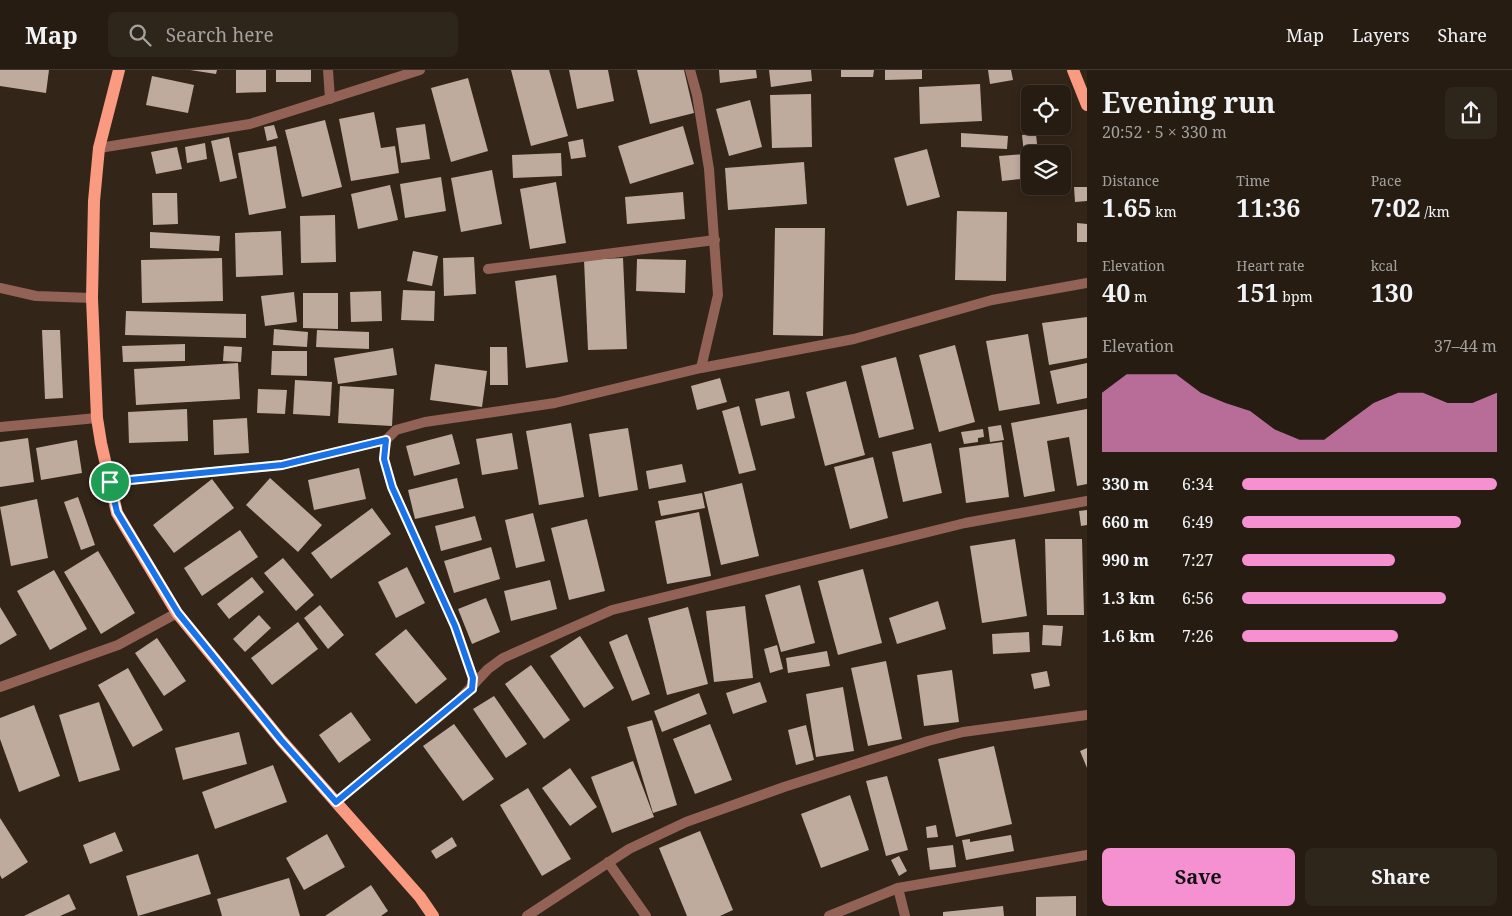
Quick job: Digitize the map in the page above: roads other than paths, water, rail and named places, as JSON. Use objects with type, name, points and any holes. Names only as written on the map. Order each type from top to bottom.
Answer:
[{"type":"main road","points":[[118,70],[100,148],[94,201],[92,298],[97,418],[117,512],[178,613],[281,740],[420,897],[433,916]]},
{"type":"main road","points":[[1073,70],[1087,105]]},
{"type":"street","points":[[328,70],[330,99]]},
{"type":"street","points":[[100,148],[250,124],[420,70]]},
{"type":"street","points":[[690,70],[697,95],[709,169],[718,296],[701,368]]},
{"type":"street","points":[[488,269],[715,240]]},
{"type":"street","points":[[110,482],[282,465],[386,440],[396,430],[424,422],[555,403],[701,368],[854,339],[992,300],[1087,283]]},
{"type":"street","points":[[0,288],[36,296],[92,298]]},
{"type":"street","points":[[0,427],[97,418]]},
{"type":"street","points":[[386,440],[384,459],[392,487],[455,626],[473,678],[472,689]]},
{"type":"street","points":[[336,802],[472,689],[488,669],[503,658],[612,610],[965,523],[1087,501]]},
{"type":"street","points":[[0,687],[118,645],[178,613]]},
{"type":"street","points":[[527,916],[629,849],[686,822],[876,757],[963,732],[1087,714]]},
{"type":"street","points":[[829,916],[898,888],[1087,855]]},
{"type":"street","points":[[608,862],[646,916]]},
{"type":"street","points":[[898,888],[905,916]]}]
